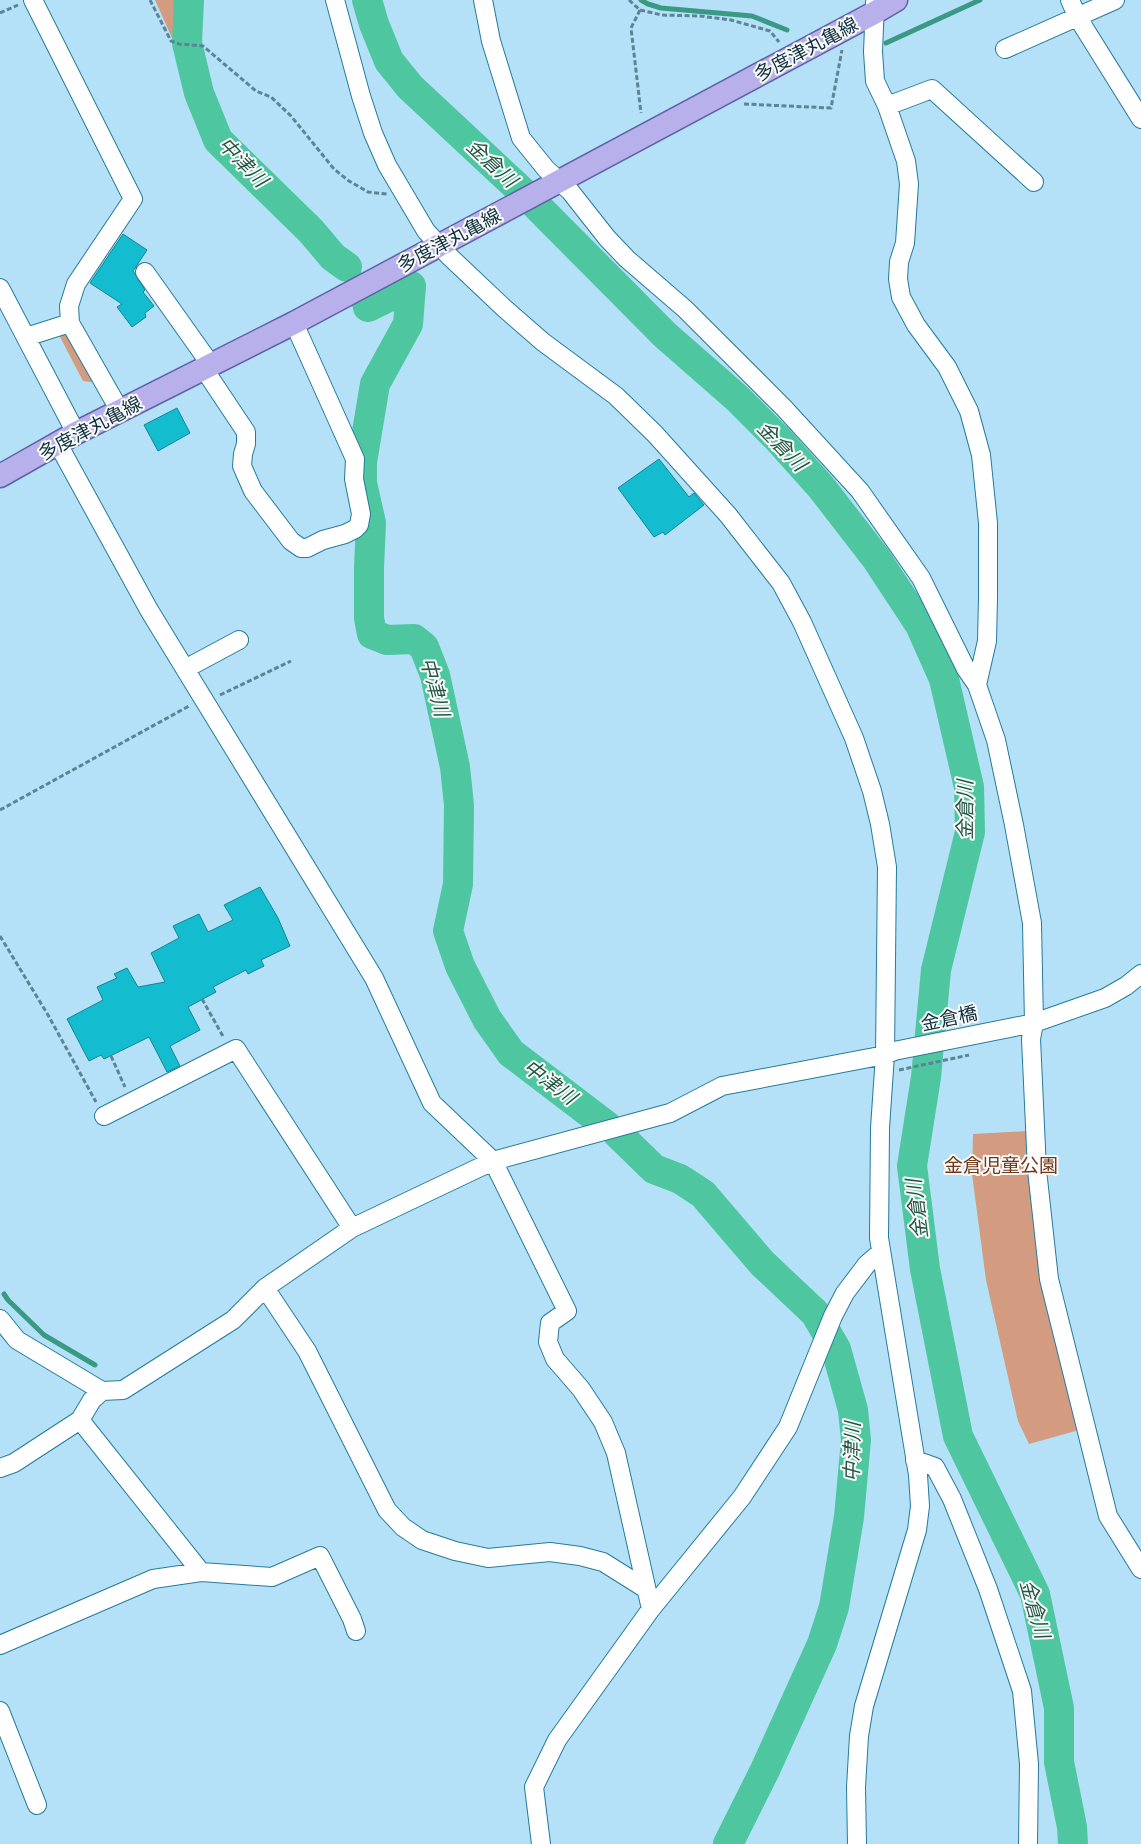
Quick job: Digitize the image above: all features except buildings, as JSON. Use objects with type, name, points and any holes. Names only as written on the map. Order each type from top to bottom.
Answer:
[{"type":"main road","name":"多度津丸亀線","points":[[0,476],[120,411],[294,323],[561,181],[791,57],[875,7],[896,0]]},
{"type":"street","points":[[33,0],[133,199],[76,284],[69,306],[70,323],[120,411]]},
{"type":"street","points":[[335,0],[373,133],[387,165],[426,231],[504,308],[543,342],[616,396],[656,434],[728,514],[781,583],[802,622],[854,738],[872,791],[887,867],[893,1052],[880,1128],[878,1179],[879,1238],[915,1460],[920,1506],[917,1530],[866,1698],[858,1736],[856,1787],[857,1844]]},
{"type":"street","points":[[483,0],[491,41],[521,138],[546,169],[561,181],[607,238],[627,258],[686,309],[784,408],[860,491],[921,578],[966,669],[977,684],[996,740],[1032,923],[1034,1024],[1031,1039],[1037,1170],[1049,1280],[1108,1516],[1141,1569]]},
{"type":"street","points":[[1070,0],[1078,18],[1141,119]]},
{"type":"street","points":[[1005,49],[1116,0]]},
{"type":"street","points":[[875,7],[874,52],[876,81],[887,106],[906,161],[909,184],[905,243],[899,262],[900,297],[916,325],[947,367],[969,411],[981,455],[988,523],[988,616],[987,641],[977,684]]},
{"type":"street","points":[[887,106],[932,89],[1034,182]]},
{"type":"street","points":[[146,272],[246,432],[242,466],[253,491],[291,541],[301,548],[307,548],[323,540],[355,529],[359,525],[361,514],[354,479],[355,459],[294,323]]},
{"type":"street","points":[[0,288],[26,337],[67,439],[149,610],[374,978],[432,1103],[493,1161],[567,1310],[550,1323],[548,1342],[555,1359],[581,1389],[603,1422],[616,1452],[651,1609]]},
{"type":"street","points":[[26,337],[70,323]]},
{"type":"street","points":[[185,668],[239,640]]},
{"type":"street","name":"金倉橋","points":[[102,1391],[123,1390],[234,1320],[265,1288],[352,1228],[493,1161],[670,1113],[722,1086],[1006,1028],[1034,1024],[1104,998],[1126,986],[1141,974]]},
{"type":"street","points":[[104,1116],[236,1049],[352,1228]]},
{"type":"street","points":[[541,1844],[534,1787],[557,1740],[651,1609],[742,1497],[788,1427],[833,1316],[845,1293],[867,1264],[881,1252]]},
{"type":"street","points":[[265,1288],[306,1351],[387,1510],[403,1527],[422,1540],[455,1551],[488,1558],[522,1553],[550,1552],[580,1556],[604,1562],[646,1589]]},
{"type":"street","points":[[0,1319],[17,1340],[102,1391],[92,1400],[80,1420],[14,1463],[0,1468]]},
{"type":"street","points":[[80,1420],[201,1572]]},
{"type":"street","points":[[915,1460],[935,1467],[952,1499],[988,1589],[1022,1691],[1029,1764],[1028,1844]]},
{"type":"street","points":[[0,1646],[153,1579],[201,1572],[272,1577],[320,1556],[352,1619],[356,1631]]},
{"type":"street","points":[[0,1711],[37,1805]]},
{"type":"path","points":[[150,0],[171,41],[179,44],[203,46],[256,91],[271,97],[291,116],[334,169],[349,181],[368,192],[384,195],[402,190]]},
{"type":"path","points":[[629,0],[640,10],[662,16],[700,16],[731,20],[770,31],[791,57]]},
{"type":"path","points":[[640,10],[631,28],[641,113]]},
{"type":"path","points":[[744,104],[831,108],[842,47]]},
{"type":"path","points":[[0,810],[196,702],[210,700],[291,660]]},
{"type":"path","points":[[0,936],[48,1014],[104,1116]]},
{"type":"path","points":[[202,999],[232,1051]]},
{"type":"path","points":[[898,1070],[975,1054]]},
{"type":"path","points":[[111,1056],[132,1102]]},
{"type":"green space","points":[[155,0],[184,0],[183,40],[172,38]]},
{"type":"green space","points":[[67,331],[98,383],[83,381],[59,335]]},
{"type":"green space","name":"金倉児童公園","points":[[1029,1131],[1079,1430],[1029,1444],[1018,1421],[986,1280],[972,1174],[973,1134]]},
{"type":"waterway","name":"中津川","points":[[189,0],[187,43],[199,93],[218,140],[311,231],[333,257],[347,267]]},
{"type":"waterway","name":"金倉川","points":[[367,0],[374,24],[389,61],[410,87],[529,198],[665,335],[737,398],[778,439],[821,487],[876,558],[920,625],[944,679],[969,787],[970,832],[936,970],[926,1077],[912,1166],[925,1269],[958,1436],[1035,1594],[1059,1708],[1059,1762],[1072,1827],[1073,1844]]},
{"type":"waterway","points":[[641,0],[661,8],[752,16],[787,30]]},
{"type":"waterway","points":[[886,43],[980,0]]},
{"type":"waterway","name":"中津川","points":[[367,303],[368,307],[411,286],[408,324],[375,384],[362,462],[362,483],[371,523],[369,618],[372,634],[387,640],[414,639],[424,647],[435,675],[455,767],[459,805],[458,884],[448,931],[460,966],[487,1019],[511,1053],[607,1126]]},
{"type":"waterway","name":"中津川","points":[[618,1134],[654,1169],[680,1179],[703,1194],[762,1263],[815,1313],[836,1349],[853,1410],[856,1440],[849,1517],[834,1607],[822,1644],[765,1770],[728,1844]]},
{"type":"waterway","points":[[4,1294],[44,1335],[95,1365]]}]
